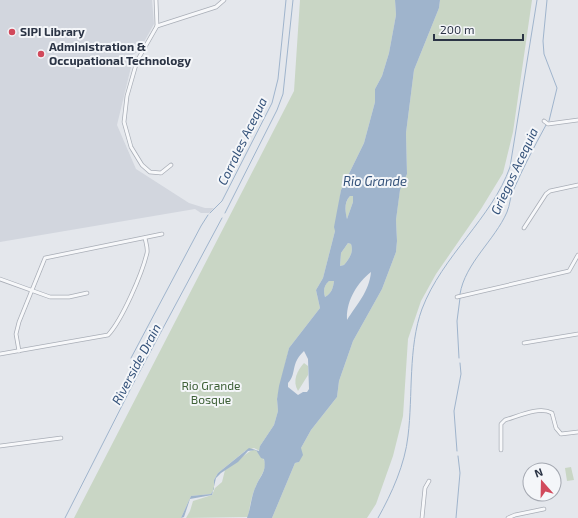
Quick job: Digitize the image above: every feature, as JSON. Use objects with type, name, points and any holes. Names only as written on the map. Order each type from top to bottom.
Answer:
[{"type":"street","points":[[156,0],[157,26],[137,61],[127,96],[124,122],[131,147],[142,165],[150,172],[161,173],[171,165]]},
{"type":"street","points":[[157,26],[216,7],[224,0]]},
{"type":"street","points":[[544,121],[548,124],[578,120]]},
{"type":"street","points":[[524,228],[546,194],[550,191],[578,185]]},
{"type":"street","points":[[19,351],[16,334],[17,328],[46,258],[162,234]]},
{"type":"street","points":[[0,354],[108,335],[118,322],[141,272],[147,252],[145,238]]},
{"type":"street","points":[[458,297],[569,271],[578,255]]},
{"type":"street","points":[[0,279],[50,298],[70,297],[86,293]]},
{"type":"street","points":[[524,343],[578,334]]},
{"type":"street","points":[[501,450],[501,424],[505,420],[540,411],[546,410],[552,413],[556,428],[561,434],[578,432]]},
{"type":"street","points":[[0,446],[61,438]]},
{"type":"street","points":[[422,518],[425,488],[429,481]]},
{"type":"street","points":[[508,518],[515,515],[544,509]]},
{"type":"shaded area","points":[[0,0],[152,0],[154,24],[139,51],[129,57],[131,67],[117,125],[136,169],[189,203],[205,208],[214,208],[209,213],[201,213],[195,209],[0,242]]},
{"type":"green space","name":"Rio Grande Bosque","points":[[300,0],[395,0],[396,15],[389,53],[382,76],[375,89],[375,102],[364,143],[341,190],[335,231],[323,278],[316,290],[320,308],[289,348],[277,399],[278,411],[274,425],[260,446],[260,451],[254,448],[245,451],[218,473],[214,480],[214,489],[211,494],[191,496],[181,518],[74,518],[294,91]]},
{"type":"green space","points":[[440,0],[532,0],[513,132],[503,173],[481,209],[436,274],[421,301],[408,339],[403,416],[393,456],[376,504],[367,518],[272,518],[295,463],[299,462],[301,448],[311,430],[337,397],[339,381],[353,341],[382,289],[396,252],[396,220],[400,189],[407,174],[406,133],[414,70],[439,8]]},
{"type":"green space","points":[[353,196],[353,202],[347,219],[345,210],[348,198]]},
{"type":"green space","points":[[348,243],[351,244],[352,250],[348,260],[344,265],[340,266],[341,253]]},
{"type":"green space","points":[[329,281],[334,281],[333,286],[331,292],[325,297],[324,288]]},
{"type":"green space","points":[[304,363],[308,366],[308,375],[298,391],[295,380],[299,369]]},
{"type":"green space","points":[[253,450],[256,450],[261,455],[264,460],[265,468],[253,494],[248,517],[186,518],[193,501],[212,495],[215,488],[222,482],[225,470]]},
{"type":"green space","points":[[571,467],[574,480],[567,481],[565,468]]},
{"type":"water","name":"Rio Grande","points":[[395,0],[440,0],[439,8],[414,70],[406,133],[407,174],[400,190],[396,220],[396,252],[382,289],[353,341],[339,381],[337,397],[311,430],[301,448],[303,455],[299,462],[295,463],[272,518],[247,518],[254,490],[263,474],[265,467],[264,459],[261,458],[256,450],[259,451],[260,446],[274,425],[278,411],[277,399],[279,386],[289,348],[320,308],[316,290],[323,278],[335,231],[334,227],[341,190],[364,143],[375,102],[375,89],[382,76],[389,53],[396,15]],"holes":[[[353,196],[353,202],[347,219],[346,207],[348,198]],[[348,243],[351,244],[352,250],[348,260],[344,265],[340,266],[341,253]],[[371,272],[368,286],[347,320],[350,299],[361,281]],[[329,281],[334,281],[332,290],[325,297],[324,288]],[[304,351],[308,359],[309,389],[307,392],[303,392],[298,395],[288,387],[288,383],[291,380],[297,360]]]},
{"type":"water","points":[[249,448],[256,450],[248,451],[238,462],[216,478],[214,486],[214,480],[218,473]]},
{"type":"water","points":[[213,491],[212,495],[190,499],[184,517],[181,518],[191,496],[211,494]]},
{"type":"waterway","name":"Corrales Acequa","points":[[210,213],[222,201],[272,103],[278,79],[286,0]]},
{"type":"waterway","name":"Riverside Drain","points":[[225,213],[277,110],[283,94],[293,0]]},
{"type":"waterway","points":[[378,518],[397,478],[404,457],[408,436],[413,355],[422,309],[442,272],[480,220],[502,186],[510,167],[537,0]]},
{"type":"waterway","name":"Griegos Acequia","points":[[547,0],[543,41],[544,54],[557,88],[549,121]]},
{"type":"waterway","name":"Griegos Acequia","points":[[460,294],[468,272],[502,222],[509,207],[512,193],[546,125]]},
{"type":"waterway","name":"Corrales Acequa","points":[[131,358],[208,215]]},
{"type":"waterway","name":"Riverside Drain","points":[[65,518],[132,386],[222,218]]},
{"type":"waterway","name":"Griegos Acequia","points":[[459,358],[457,321],[460,298]]},
{"type":"waterway","name":"Griegos Acequia","points":[[457,451],[454,411],[461,374],[460,363]]},
{"type":"waterway","name":"Griegos Acequia","points":[[456,518],[460,473],[458,456]]},
{"type":"place","name":"SIPI Library","points":[[12,32]]},
{"type":"place","name":"Administration & Occupational Technology","points":[[41,54]]}]
